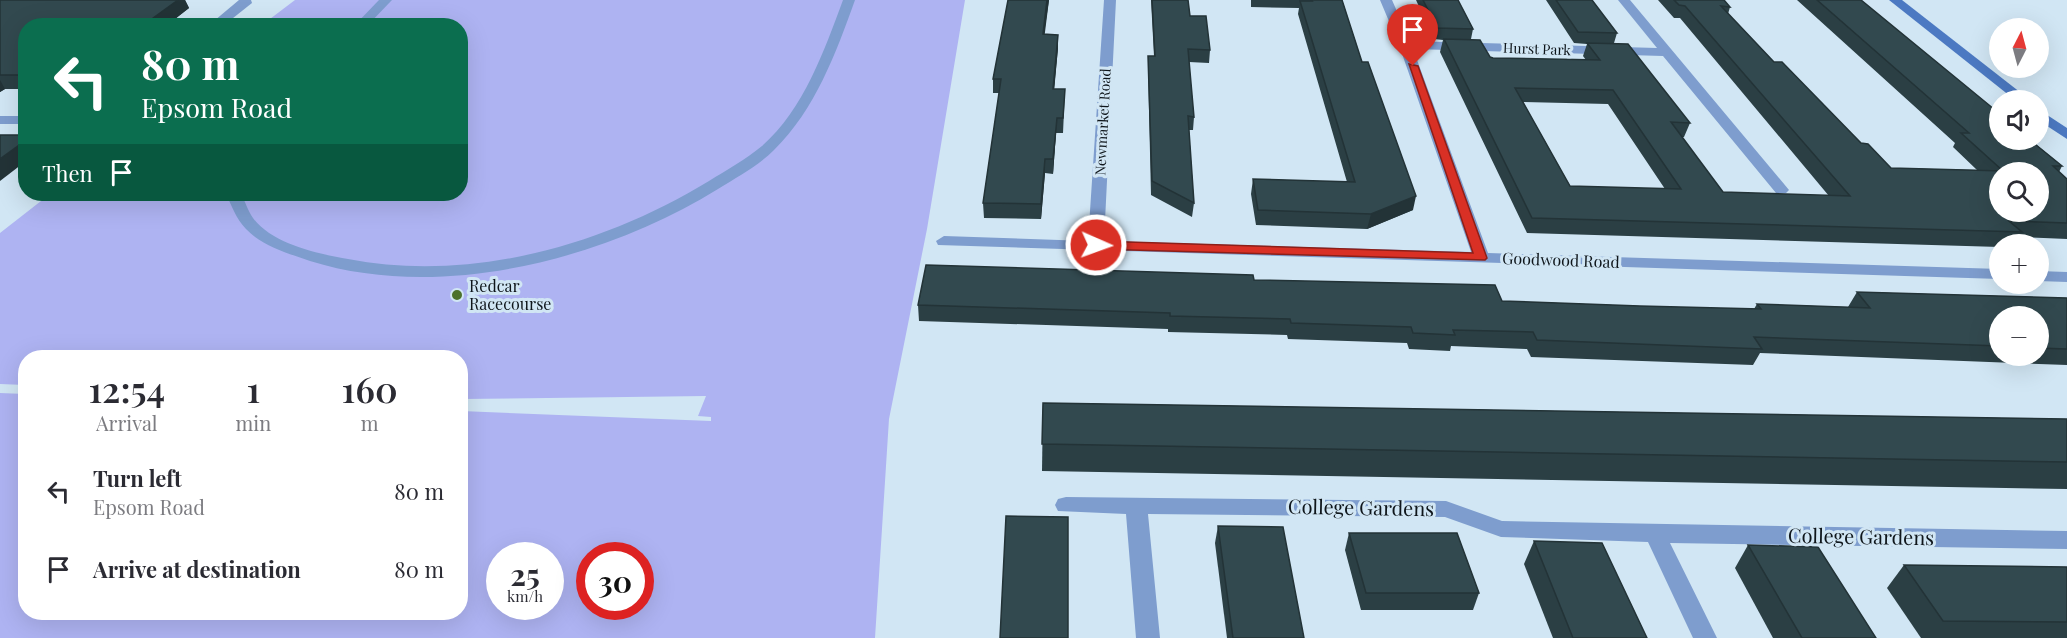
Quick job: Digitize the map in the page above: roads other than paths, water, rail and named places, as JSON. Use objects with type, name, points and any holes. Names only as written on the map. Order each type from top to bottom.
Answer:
[{"type":"main road","points":[[1895,0],[2010,90]]},
{"type":"main road","points":[[2049,121],[2067,135]]},
{"type":"street","points":[[225,18],[246,3],[245,0]]},
{"type":"street","points":[[368,18],[386,0]]},
{"type":"street","points":[[238,201],[248,222],[274,243],[321,261],[383,269],[436,269],[508,263],[579,246],[636,226],[708,190],[769,147],[800,109],[828,61],[849,0]]},
{"type":"street","name":"Newmarket Road","points":[[1096,245],[1110,0]]},
{"type":"street","points":[[1386,0],[1405,45],[1481,258]]},
{"type":"street","points":[[1624,0],[1780,190]]},
{"type":"street","name":"Hurst Park","points":[[1405,45],[1669,52]]},
{"type":"street","points":[[0,120],[18,120]]},
{"type":"street","name":"Goodwood Road","points":[[944,241],[1989,274]]},
{"type":"street","points":[[2049,276],[2067,277]]},
{"type":"street","name":"College Gardens","points":[[1066,505],[1446,509],[1501,529],[1655,534],[2067,540]]},
{"type":"street","points":[[1136,506],[1148,638]]},
{"type":"street","points":[[1655,534],[1705,638]]},
{"type":"place","name":"Redcar Racecourse","points":[[457,295]]}]
